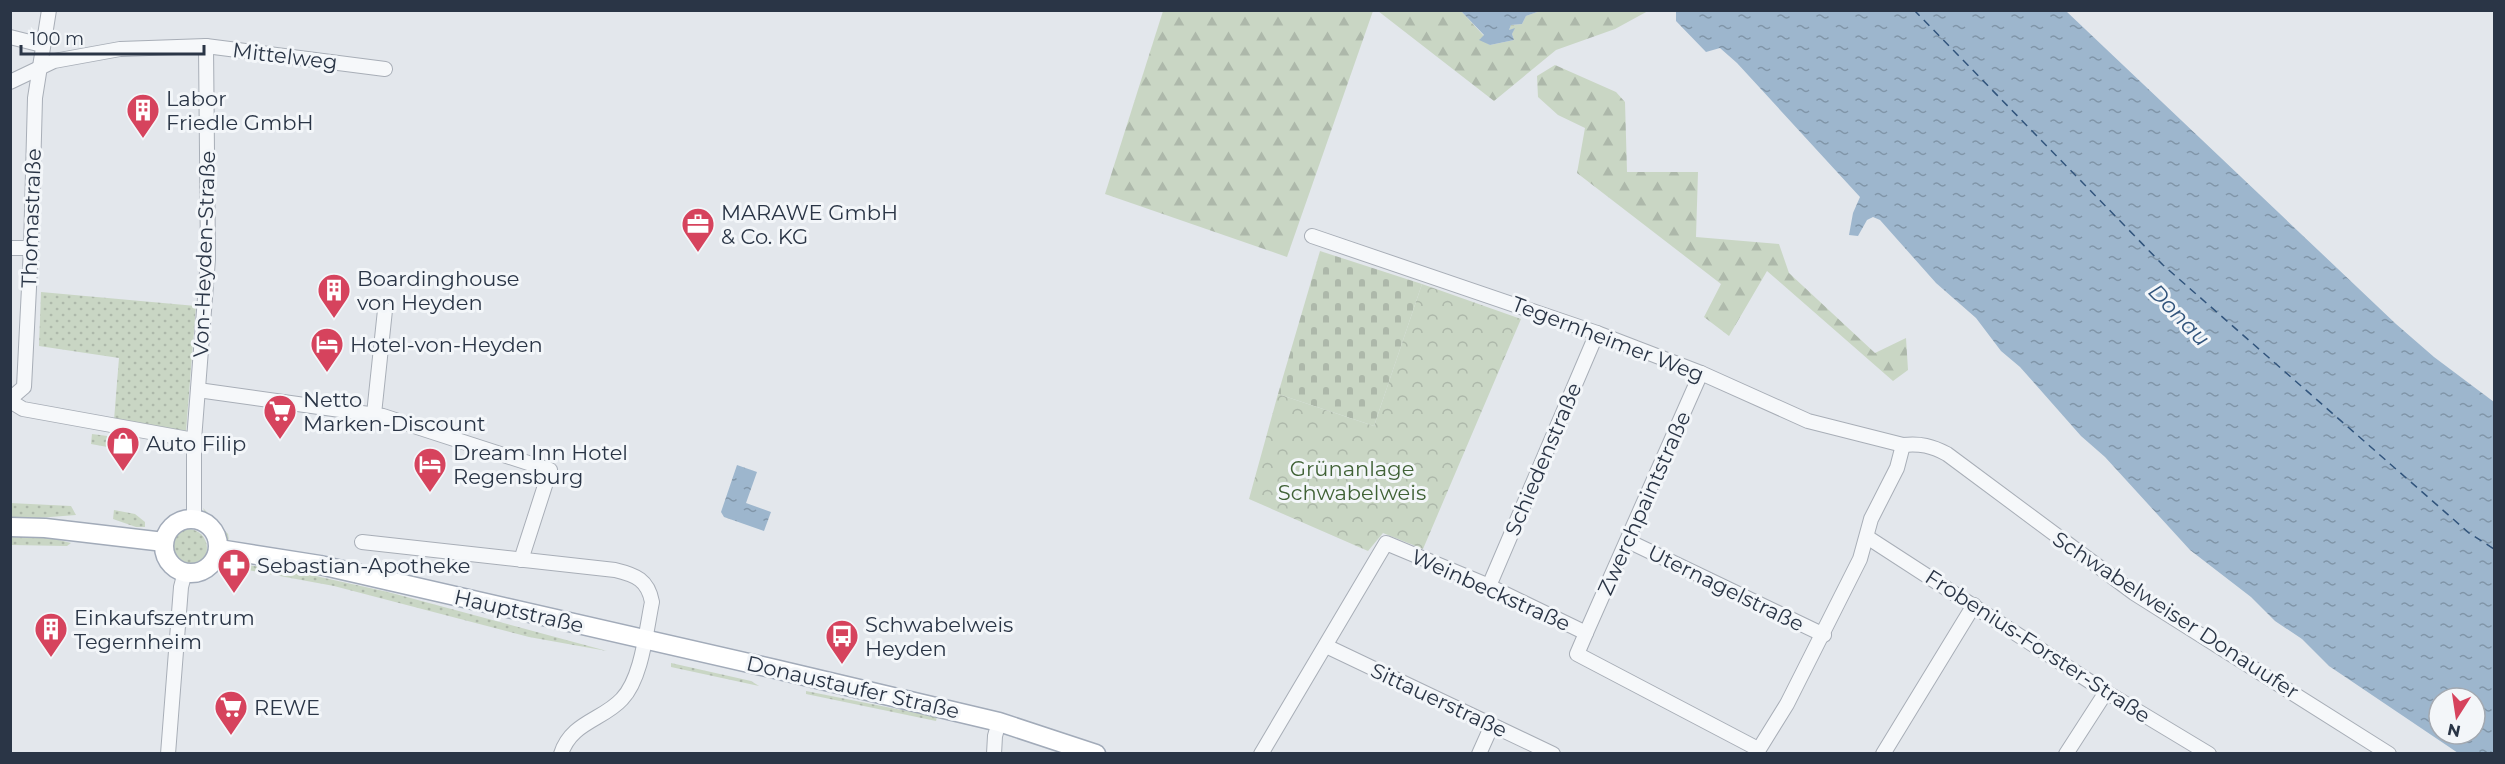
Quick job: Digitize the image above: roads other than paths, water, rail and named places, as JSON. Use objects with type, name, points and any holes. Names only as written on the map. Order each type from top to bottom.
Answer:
[{"type":"main road","points":[[186,519],[194,519],[210,525],[215,532],[219,549],[216,558],[203,571],[184,572],[171,564],[164,550],[164,542],[171,527],[186,519]]},
{"type":"main road","points":[[10,527],[45,528],[164,542]]},
{"type":"main road","name":"Hauptstraße","points":[[219,549],[320,565],[608,632]]},
{"type":"main road","name":"Donaustaufer Straße","points":[[608,632],[999,722],[1096,753]]},
{"type":"street","name":"Thomastraße","points":[[10,400],[24,387],[32,248],[35,98],[49,10]]},
{"type":"street","points":[[10,37],[42,45]]},
{"type":"street","name":"Mittelweg","points":[[10,82],[54,61],[120,50],[206,46],[385,69]]},
{"type":"street","name":"Von-Heyden-Straße","points":[[194,519],[194,440],[208,259],[206,46]]},
{"type":"street","name":"Tegernheimer Weg","points":[[1312,236],[1596,333],[1701,373],[1808,421],[1903,445]]},
{"type":"street","points":[[10,248],[32,248]]},
{"type":"street","points":[[375,414],[385,309]]},
{"type":"street","name":"Schiedenstraße","points":[[1489,586],[1596,333]]},
{"type":"street","name":"Zwerchpaintstraße","points":[[1586,633],[1701,373]]},
{"type":"street","points":[[198,390],[375,414],[550,470],[521,560]]},
{"type":"street","points":[[10,400],[23,409],[194,440]]},
{"type":"street","name":"Schwabelweiser Donauufer","points":[[1903,445],[1917,444],[1933,447],[1947,454],[2134,593],[2389,753]]},
{"type":"street","points":[[1757,751],[1787,704],[1824,635],[1860,559],[1874,512],[1897,468],[1903,445]]},
{"type":"street","name":"Frobenius-Forster-Straße","points":[[1868,537],[2106,692],[2208,753]]},
{"type":"street","name":"Uternagelstraße","points":[[1628,541],[1824,635]]},
{"type":"street","points":[[362,542],[615,570],[634,575],[644,581],[650,590],[652,602],[635,680],[614,707],[580,726],[571,735],[561,753]]},
{"type":"street","name":"Weinbeckstraße","points":[[1326,646],[1386,543],[1489,586],[1586,633],[1577,654],[1757,751]]},
{"type":"street","points":[[168,753],[184,572]]},
{"type":"street","points":[[1883,753],[1974,605]]},
{"type":"street","points":[[1261,753],[1326,646]]},
{"type":"street","name":"Sittauerstraße","points":[[1326,646],[1553,753]]},
{"type":"street","points":[[2067,753],[2106,692]]},
{"type":"street","points":[[994,753],[999,722]]},
{"type":"street","points":[[1479,753],[1492,725]]},
{"type":"water","points":[[1461,11],[1540,11],[1526,16],[1522,24],[1511,25],[1509,30],[1515,28],[1512,34],[1514,40],[1490,45],[1479,40],[1484,35]]},
{"type":"water","name":"Donau","points":[[1676,11],[2066,11],[2396,324],[2434,357],[2494,402],[2494,753],[2458,753],[2448,746],[2487,746],[2487,686],[2427,686],[2427,732],[2329,666],[2302,639],[2275,621],[2251,597],[2190,550],[2105,457],[2081,436],[2020,367],[2001,351],[1976,318],[1936,283],[1880,220],[1873,217],[1867,220],[1858,236],[1849,235],[1853,213],[1860,197],[1737,63],[1720,48],[1706,52],[1676,21]]},
{"type":"water","points":[[737,465],[757,472],[746,503],[771,512],[764,531],[724,517],[721,512]]},
{"type":"place","name":"Labor Friedle GmbH","points":[[143,139]]},
{"type":"place","name":"MARAWE GmbH & Co. KG","points":[[698,253]]},
{"type":"place","name":"Boardinghouse von Heyden","points":[[334,319]]},
{"type":"place","name":"Hotel-von-Heyden","points":[[327,373]]},
{"type":"place","name":"Netto Marken-Discount","points":[[280,440]]},
{"type":"place","name":"Auto Filip","points":[[123,472]]},
{"type":"place","name":"Dream Inn Hotel Regensburg","points":[[430,493]]},
{"type":"place","name":"Sebastian-Apotheke","points":[[234,594]]},
{"type":"place","name":"Einkaufszentrum Tegernheim","points":[[51,658]]},
{"type":"place","name":"Schwabelweis Heyden","points":[[842,665]]},
{"type":"place","name":"REWE","points":[[231,736]]},
{"type":"park label","name":"Grünanlage Schwabelweis","points":[[1352,480]]}]
